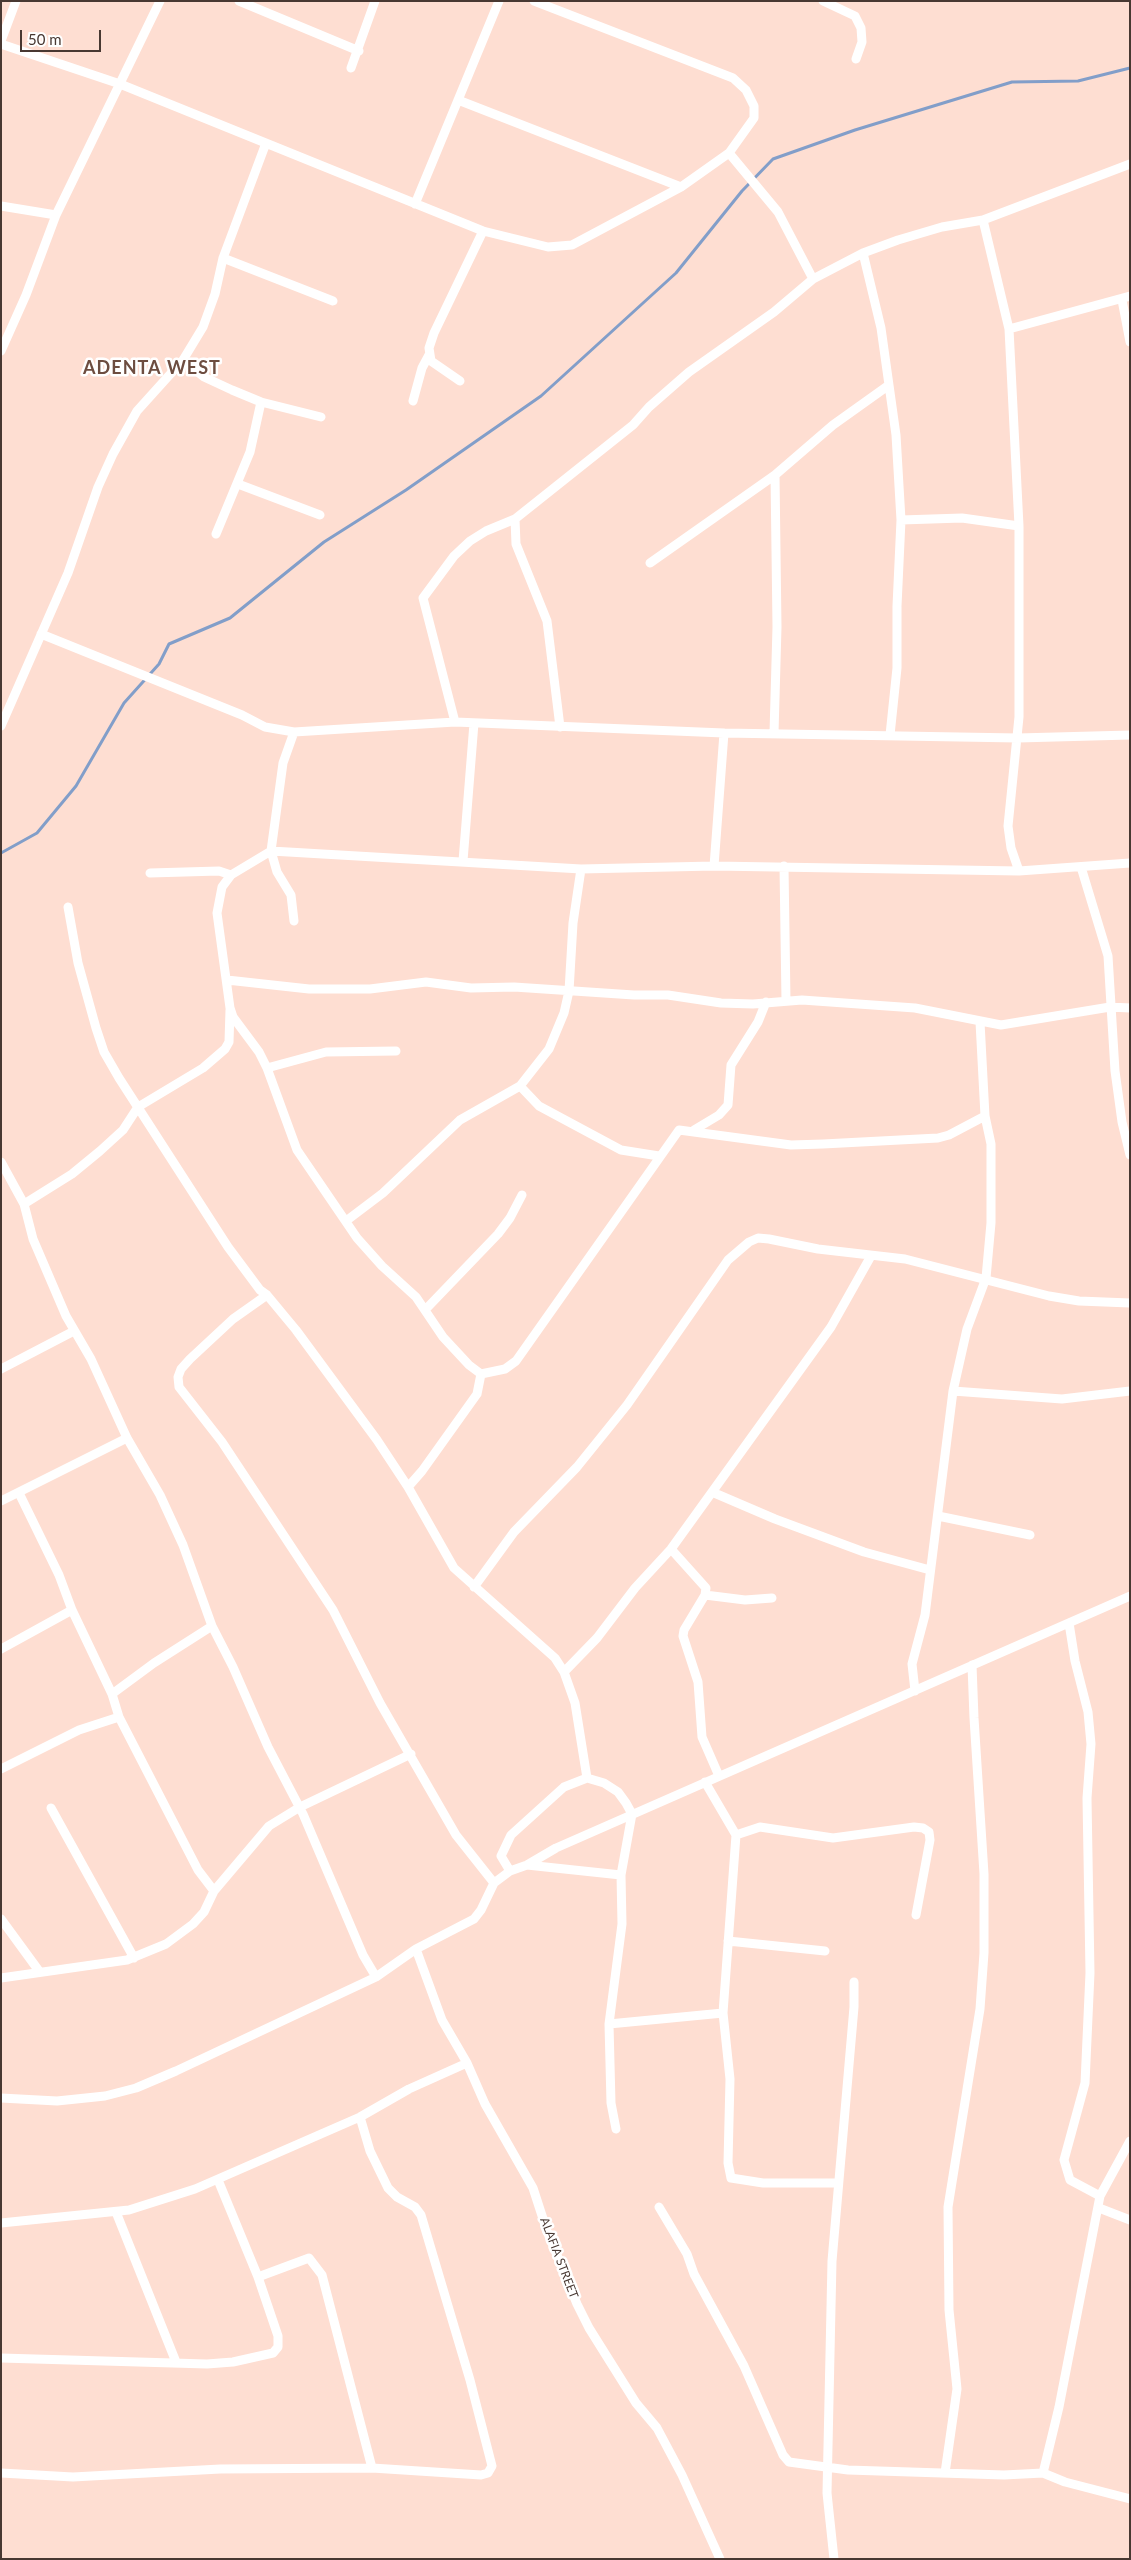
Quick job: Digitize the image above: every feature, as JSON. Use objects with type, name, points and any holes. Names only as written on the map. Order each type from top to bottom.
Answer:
[{"type":"street","points":[[16,1],[1,42],[120,84],[483,231],[548,246],[572,245],[681,187],[729,153],[754,118],[754,106],[746,90],[733,78],[534,1]]},
{"type":"street","points":[[1,351],[26,295],[56,215],[160,1]]},
{"type":"street","points":[[239,1],[358,50]]},
{"type":"street","points":[[351,68],[375,1]]},
{"type":"street","points":[[415,204],[499,1]]},
{"type":"street","points":[[823,1],[855,16],[861,28],[862,42],[856,60]]},
{"type":"street","points":[[458,100],[681,187]]},
{"type":"street","points":[[1,726],[68,573],[98,487],[113,454],[137,411],[183,360],[203,327],[215,294],[223,258],[266,143]]},
{"type":"street","points":[[729,153],[778,212],[812,279]]},
{"type":"street","points":[[455,722],[423,598],[454,556],[470,541],[486,531],[515,519],[633,425],[649,407],[689,372],[774,312],[812,279],[863,254],[942,227],[983,220],[1130,164]]},
{"type":"street","points":[[1,206],[56,215]]},
{"type":"street","points":[[983,220],[1009,329],[1019,526],[1018,738],[1008,826],[1010,848],[1019,871]]},
{"type":"street","points":[[413,401],[422,368],[429,355],[434,333],[483,231]]},
{"type":"street","points":[[863,254],[878,310],[889,385],[896,435],[901,520],[897,606],[897,668],[890,735]]},
{"type":"street","points":[[223,258],[333,301]]},
{"type":"street","points":[[1009,329],[1126,298],[1130,342]]},
{"type":"street","points":[[429,355],[431,361],[460,381]]},
{"type":"street","points":[[183,360],[204,377],[261,402],[321,417]]},
{"type":"street","points":[[650,564],[775,475],[833,425],[889,385]]},
{"type":"street","points":[[216,534],[250,452],[261,402]]},
{"type":"street","points":[[774,733],[777,627],[775,475]]},
{"type":"street","points":[[238,484],[320,514]]},
{"type":"street","points":[[901,520],[962,518],[1019,526]]},
{"type":"street","points":[[515,519],[516,544],[548,621],[560,727]]},
{"type":"street","points":[[41,634],[265,727],[294,732],[455,722],[724,733],[1018,738],[1130,735]]},
{"type":"street","points":[[463,861],[474,723]]},
{"type":"street","points":[[294,732],[283,763],[271,851],[277,872],[291,895],[294,921]]},
{"type":"street","points":[[714,866],[724,733]]},
{"type":"street","points":[[24,1204],[72,1174],[100,1151],[123,1130],[138,1107],[204,1068],[225,1049],[229,1042],[230,1008],[217,913],[222,887],[231,875],[271,851],[582,869],[784,866],[1019,871],[1130,863]]},
{"type":"street","points":[[784,866],[786,1001]]},
{"type":"street","points":[[1081,867],[1108,956],[1110,1007],[1120,1105],[1130,1155]]},
{"type":"street","points":[[346,1221],[383,1193],[460,1120],[520,1086],[549,1049],[564,1012],[569,991],[573,923],[582,869]]},
{"type":"street","points":[[150,873],[219,871],[231,875]]},
{"type":"street","points":[[68,907],[78,963],[96,1028],[104,1052],[119,1078],[186,1185],[228,1247],[260,1290],[267,1295],[296,1330],[377,1440],[408,1487],[454,1568],[549,1651],[564,1672],[580,1725],[588,1778]]},
{"type":"street","points":[[227,980],[284,988],[332,990],[370,989],[426,982],[471,988],[514,987],[668,996],[721,1003],[802,1000],[896,1006],[1001,1025],[1019,1024],[1110,1007],[1130,1008]]},
{"type":"street","points":[[694,1130],[719,1115],[728,1105],[730,1065],[758,1022],[766,1002]]},
{"type":"street","points":[[230,1008],[233,1017],[260,1052],[297,1150],[319,1185],[357,1238],[382,1266],[416,1297],[444,1337],[481,1374]]},
{"type":"street","points":[[915,1691],[912,1664],[925,1615],[953,1391],[967,1329],[986,1278],[991,1223],[991,1144],[985,1116],[980,1022]]},
{"type":"street","points":[[267,1068],[326,1052],[396,1051]]},
{"type":"street","points":[[520,1086],[539,1106],[621,1150],[659,1156]]},
{"type":"street","points":[[1120,1105],[1130,1109]]},
{"type":"street","points":[[481,1374],[504,1369],[516,1361],[678,1130],[694,1130],[763,1142],[822,1144],[938,1138],[949,1135],[985,1116]]},
{"type":"street","points":[[1,1162],[24,1204],[33,1239],[74,1332],[111,1398],[127,1438],[156,1488],[183,1545],[212,1626],[268,1747],[300,1807],[340,1896],[363,1955],[376,1977]]},
{"type":"street","points":[[425,1310],[498,1234],[510,1218],[522,1195]]},
{"type":"street","points":[[474,1587],[514,1532],[577,1467],[627,1405],[671,1339],[728,1260],[739,1249],[758,1238],[769,1238],[818,1250],[922,1262],[986,1278],[1003,1285],[1079,1301],[1130,1303]]},
{"type":"street","points":[[564,1672],[597,1638],[635,1588],[671,1549],[831,1327],[871,1256]]},
{"type":"street","points":[[267,1295],[233,1320],[190,1359],[181,1369],[178,1377],[179,1387],[222,1442],[332,1610],[380,1704],[411,1754],[456,1835],[494,1883]]},
{"type":"street","points":[[1,1369],[74,1332]]},
{"type":"street","points":[[408,1487],[422,1472],[477,1394],[481,1374]]},
{"type":"street","points":[[953,1391],[1062,1399],[1130,1391]]},
{"type":"street","points":[[1,1501],[127,1438]]},
{"type":"street","points":[[712,1492],[775,1519],[864,1552],[930,1570]]},
{"type":"street","points":[[19,1493],[46,1545],[72,1610],[112,1694],[119,1717],[198,1870],[214,1892]]},
{"type":"street","points":[[938,1516],[1030,1535]]},
{"type":"street","points":[[671,1549],[706,1588],[705,1595],[688,1621],[683,1636],[698,1682],[702,1737],[719,1776]]},
{"type":"street","points":[[705,1595],[745,1600],[772,1598]]},
{"type":"street","points":[[1,2098],[57,2100],[106,2096],[136,2088],[376,1977],[416,1949],[474,1919],[481,1910],[494,1883],[510,1871],[527,1865],[556,1848],[1130,1596]]},
{"type":"street","points":[[1,1649],[72,1610]]},
{"type":"street","points":[[1069,1623],[1075,1661],[1088,1712],[1091,1744],[1087,1798],[1090,1982],[1085,2083],[1064,2160],[1070,2180],[1100,2196]]},
{"type":"street","points":[[112,1694],[154,1663],[212,1626]]},
{"type":"street","points":[[945,2473],[957,2389],[949,2310],[948,2207],[980,2009],[984,1953],[984,1874],[972,1665]]},
{"type":"street","points":[[1,1770],[80,1730],[119,1717]]},
{"type":"street","points":[[1,1978],[134,1958],[166,1944],[193,1924],[204,1912],[214,1892],[269,1826],[300,1807],[411,1754]]},
{"type":"street","points":[[510,1871],[501,1856],[511,1835],[564,1787],[588,1778],[604,1783],[618,1792],[632,1814],[621,1875],[622,1924],[609,2024],[611,2103],[616,2129]]},
{"type":"street","points":[[705,1782],[736,1835],[723,2013],[730,2079],[728,2163],[731,2178],[763,2183],[838,2183]]},
{"type":"street","points":[[51,1808],[134,1958]]},
{"type":"street","points":[[736,1835],[760,1826],[833,1838],[914,1827],[923,1828],[928,1832],[930,1840],[916,1915]]},
{"type":"street","points":[[527,1865],[621,1875]]},
{"type":"street","points":[[1,1919],[39,1971]]},
{"type":"street","points":[[728,1940],[825,1951]]},
{"type":"street","name":"ALAFIA STREET","points":[[416,1949],[435,2006],[468,2063],[484,2104],[534,2188],[558,2261],[585,2320],[636,2403],[657,2428],[682,2475],[720,2559]]},
{"type":"street","points":[[834,2559],[827,2502],[832,2261],[854,2007],[854,1982]]},
{"type":"street","points":[[609,2024],[723,2013]]},
{"type":"street","points":[[1,2223],[129,2210],[218,2180],[272,2153],[360,2117],[409,2089],[468,2063]]},
{"type":"street","points":[[1,2473],[73,2477],[220,2469],[372,2468],[481,2475],[488,2473],[492,2466],[470,2380],[421,2215],[415,2207],[388,2188],[370,2151],[360,2117]]},
{"type":"street","points":[[1043,2473],[1059,2407],[1100,2196],[1130,2141]]},
{"type":"street","points":[[1,2358],[207,2364],[233,2362],[273,2353],[278,2347],[278,2336],[258,2277],[218,2180]]},
{"type":"street","points":[[659,2208],[687,2254],[694,2274],[744,2366],[785,2459],[793,2464],[829,2469],[1004,2475],[1043,2473],[1065,2482],[1130,2500]]},
{"type":"street","points":[[1099,2208],[1130,2220]]},
{"type":"street","points":[[116,2212],[176,2362]]},
{"type":"street","points":[[258,2277],[309,2258],[322,2275],[372,2468]]},
{"type":"waterway","points":[[1,853],[37,833],[76,786],[124,703],[159,664],[169,644],[230,618],[324,542],[406,490],[541,396],[676,273],[742,191],[773,159],[855,130],[1012,82],[1078,81],[1130,68]]},
{"type":"district","name":"ADENTA WEST","points":[[152,368]]}]
